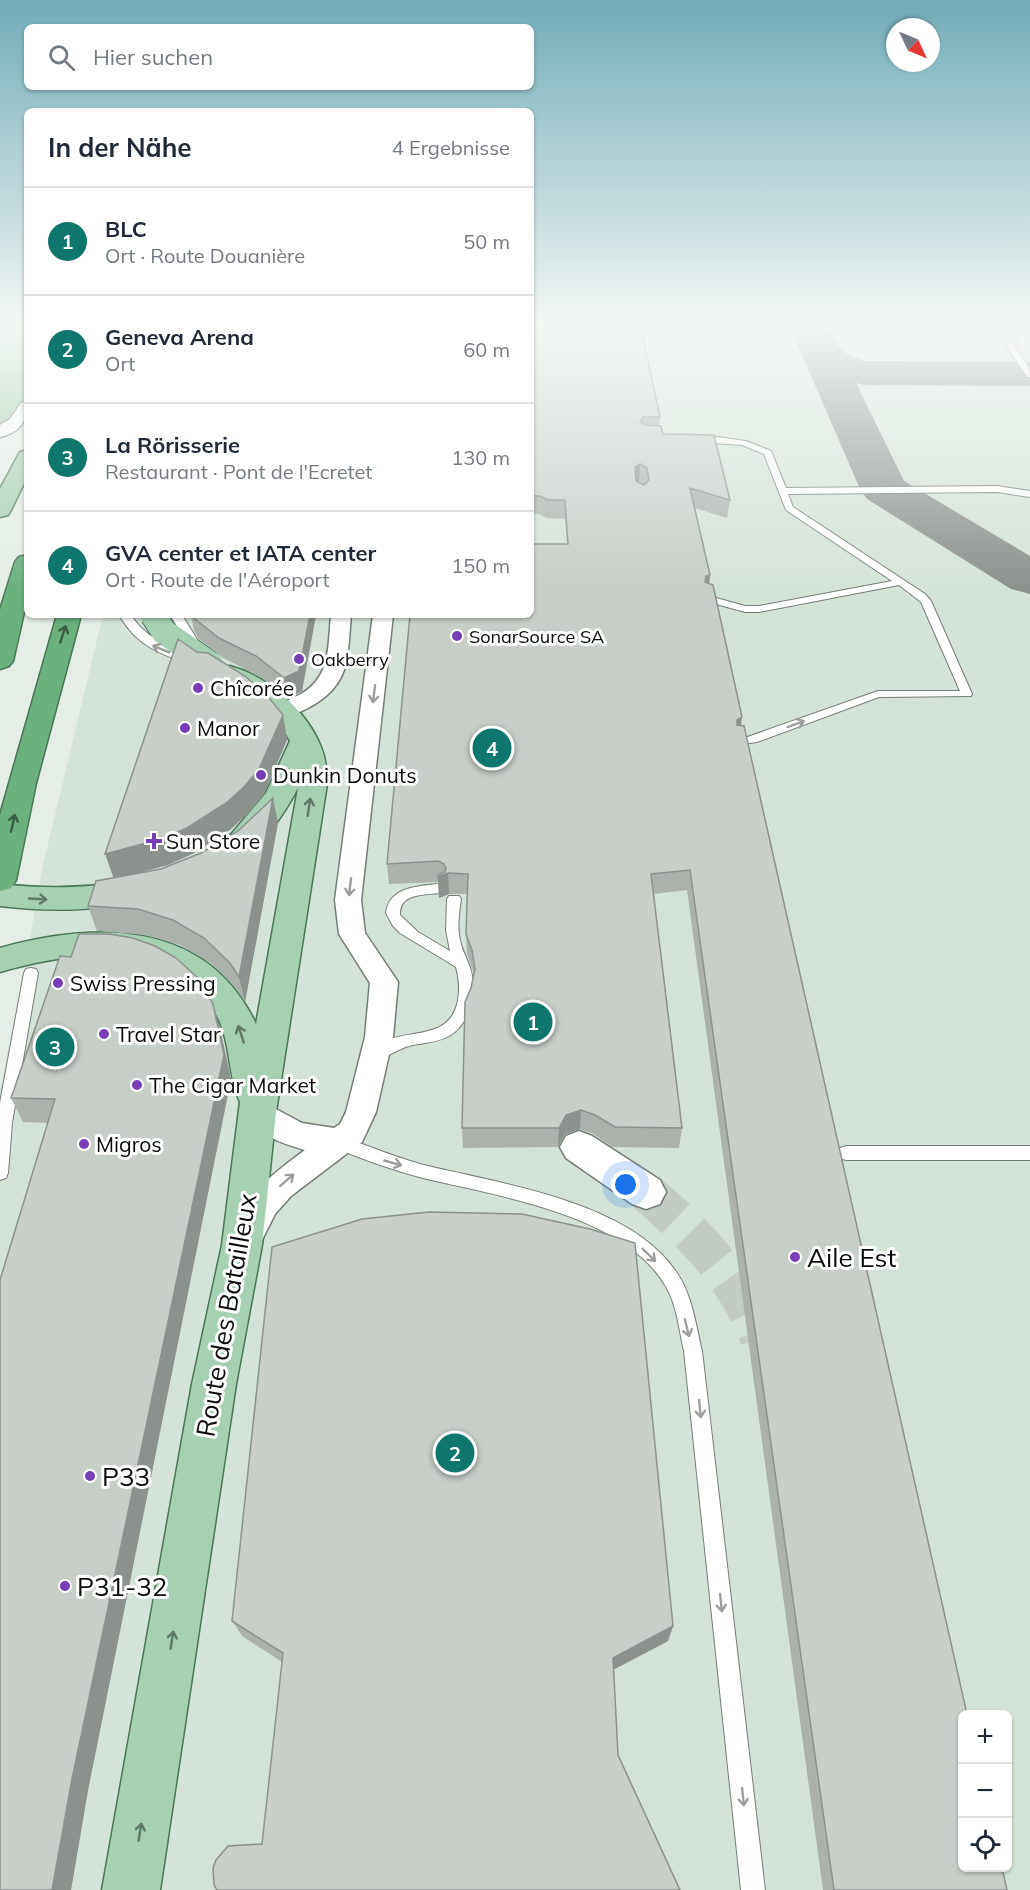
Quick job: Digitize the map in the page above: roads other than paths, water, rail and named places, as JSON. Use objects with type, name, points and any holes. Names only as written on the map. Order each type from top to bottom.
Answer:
[{"type":"highway","points":[[0,661],[24,571]]},
{"type":"highway","points":[[0,674],[24,618]]},
{"type":"highway","points":[[0,880],[25,772],[68,618]]},
{"type":"main road","points":[[0,510],[24,462]]},
{"type":"main road","name":"Route des Batailleux","points":[[131,1890],[214,1384],[242,1245],[257,1112],[313,784],[313,763],[304,741],[285,711],[253,686],[210,664],[164,632],[155,618]]},
{"type":"main road","points":[[219,854],[254,829],[271,810],[289,777],[304,741]]},
{"type":"main road","points":[[0,895],[39,899],[77,898],[124,893],[163,881]]},
{"type":"main road","points":[[0,960],[40,948],[70,944],[110,944],[151,951],[177,961],[207,981],[224,999],[236,1018],[248,1056],[257,1112]]},
{"type":"street","points":[[0,432],[16,422],[22,413]]},
{"type":"street","points":[[285,711],[318,692],[329,682],[334,667],[341,618]]},
{"type":"street","points":[[242,1245],[264,1204],[280,1186],[351,1132],[358,1120],[380,1037],[384,982],[352,934],[348,900],[383,618]]},
{"type":"street","points":[[257,1112],[286,1132],[310,1140],[338,1142]]},
{"type":"street","points":[[596,1154],[646,1192]]},
{"type":"lane","points":[[691,440],[739,441],[761,448],[771,457],[787,503],[794,512],[926,601],[967,694],[878,694],[740,743]]},
{"type":"lane","points":[[1017,491],[1030,484]]},
{"type":"lane","points":[[783,490],[960,488],[1017,491],[1030,494]]},
{"type":"lane","points":[[709,599],[745,609],[759,609],[901,582]]},
{"type":"lane","points":[[127,618],[133,629],[150,644],[210,664]]},
{"type":"lane","points":[[178,618],[210,664]]},
{"type":"lane","points":[[439,889],[411,892],[402,897],[394,907],[394,918],[401,927],[459,963]]},
{"type":"lane","points":[[374,1060],[389,1046],[408,1039],[446,1032],[457,1022],[462,1009],[465,976],[452,936],[454,898]]},
{"type":"lane","points":[[0,1173],[4,1123],[31,973]]},
{"type":"lane","points":[[338,1142],[387,1162],[582,1213],[623,1234],[647,1252],[670,1277],[681,1304],[693,1351],[753,1890]]},
{"type":"lane","points":[[846,1153],[1030,1153]]},
{"type":"tunnel","points":[[646,1192],[698,1240],[713,1258],[739,1295],[760,1338]]},
{"type":"place","name":"SonarSource SA","points":[[457,636]]},
{"type":"place","name":"Oakberry","points":[[299,659]]},
{"type":"place","name":"Chîcorée","points":[[198,688]]},
{"type":"place","name":"Manor","points":[[185,728]]},
{"type":"place","name":"GVA center et IATA center","points":[[492,748]]},
{"type":"place","name":"Dunkin Donuts","points":[[261,775]]},
{"type":"place","name":"Sun Store","points":[[154,841]]},
{"type":"place","name":"Swiss Pressing","points":[[58,983]]},
{"type":"place","name":"BLC","points":[[533,1022]]},
{"type":"place","name":"Travel Star","points":[[104,1034]]},
{"type":"place","name":"La Rörisserie","points":[[55,1047]]},
{"type":"place","name":"The Cigar Market","points":[[137,1085]]},
{"type":"place","name":"Migros","points":[[84,1144]]},
{"type":"place","name":"Aile Est","points":[[795,1257]]},
{"type":"place","name":"Geneva Arena","points":[[455,1453]]},
{"type":"place","name":"P33","points":[[90,1476]]},
{"type":"place","name":"P31-32","points":[[65,1586]]}]
